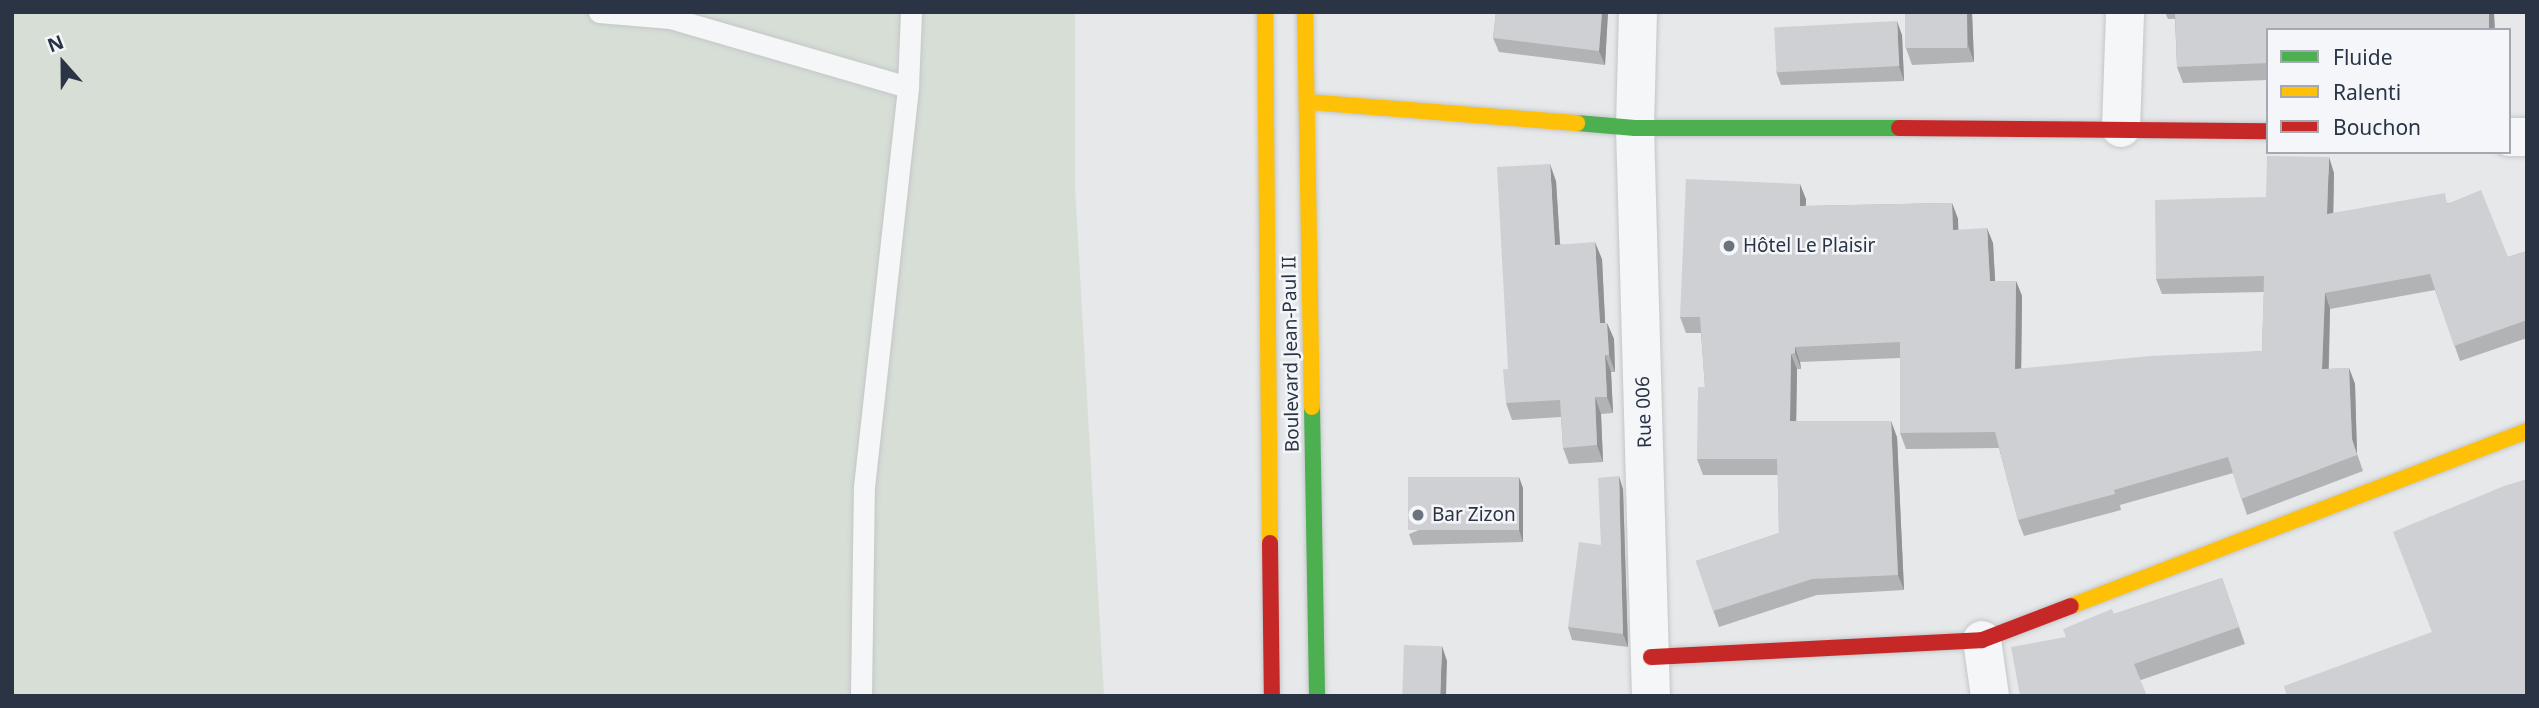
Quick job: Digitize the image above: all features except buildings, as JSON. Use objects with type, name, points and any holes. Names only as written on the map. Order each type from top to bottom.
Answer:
[{"type":"street","name":"Boulevard Jean-Paul II","points":[[1265,12],[1272,696]]},
{"type":"street","name":"Boulevard Jean-Paul II","points":[[1305,12],[1317,696]]},
{"type":"street","name":"Rue 006","points":[[1638,12],[1636,128],[1651,696]]},
{"type":"street","points":[[2121,128],[2125,12]]},
{"type":"street","points":[[1308,102],[1636,128],[2121,128],[2266,131]]},
{"type":"street","points":[[1651,657],[1982,640],[2527,431]]},
{"type":"street","points":[[1982,640],[1990,696]]},
{"type":"lane","points":[[599,12],[670,18],[908,87]]},
{"type":"lane","points":[[861,696],[864,487],[908,87],[911,12]]},
{"type":"shaded area","points":[[12,12],[1075,12],[1075,187],[1104,696],[12,696]]},
{"type":"traffic: fast","points":[[1577,123],[1635,128],[1899,128]]},
{"type":"traffic: fast","points":[[1312,407],[1317,696]]},
{"type":"traffic: slow","points":[[1265,12],[1270,543]]},
{"type":"traffic: slow","points":[[1305,12],[1312,407]]},
{"type":"traffic: slow","points":[[1308,102],[1577,123]]},
{"type":"traffic: slow","points":[[2071,606],[2527,431]]},
{"type":"traffic: jam","points":[[1899,128],[2266,131]]},
{"type":"traffic: jam","points":[[1270,543],[1272,696]]},
{"type":"traffic: jam","points":[[1651,657],[1982,640],[2071,606]]},
{"type":"place","name":"Hôtel Le Plaisir","points":[[1729,246]]},
{"type":"place","name":"Bar Zizon","points":[[1418,515]]}]
